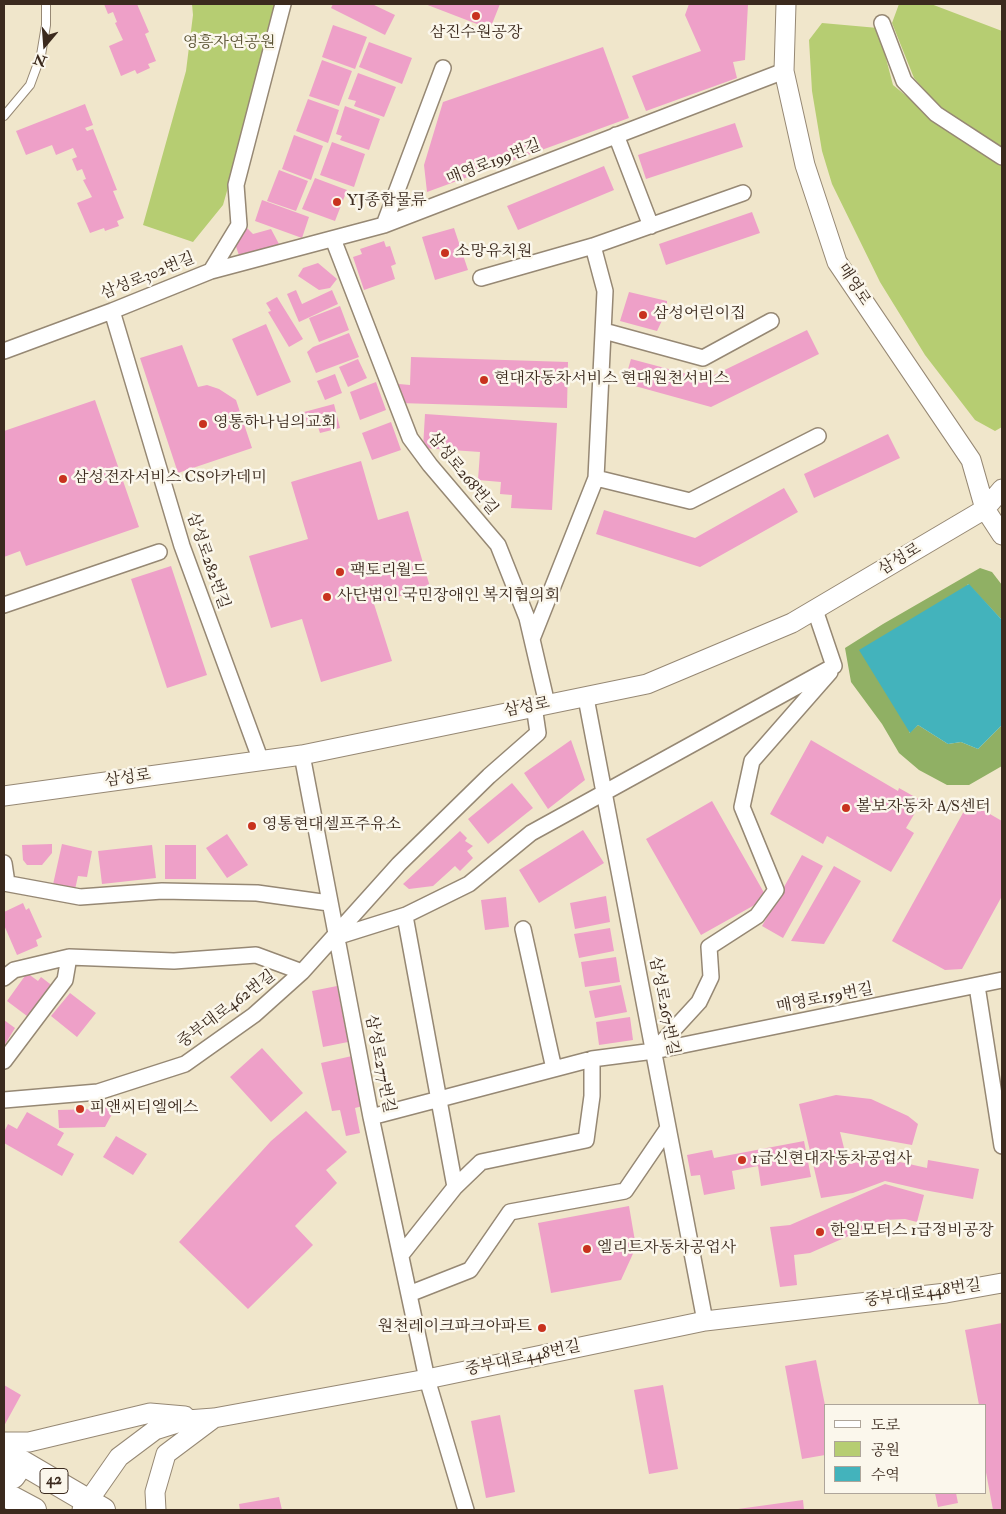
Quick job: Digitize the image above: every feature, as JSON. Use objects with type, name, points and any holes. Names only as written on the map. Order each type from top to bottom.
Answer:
[{"type":"main road","name":"42","points":[[10,1464],[91,1507]]},
{"type":"main road","name":"42","points":[[4,1494],[34,1510]]},
{"type":"street","name":"삼성로302번길","points":[[4,351],[112,311],[211,271],[239,225],[236,185],[283,4]]},
{"type":"street","name":"매영로","points":[[786,4],[784,71],[805,165],[838,262],[971,460],[985,508],[1002,535]]},
{"type":"street","points":[[882,23],[904,81],[936,114],[1002,157]]},
{"type":"street","points":[[384,225],[444,68]]},
{"type":"street","name":"매영로199번길","points":[[211,271],[384,225],[784,71]]},
{"type":"street","points":[[616,135],[651,226]]},
{"type":"street","points":[[481,278],[593,246],[743,194]]},
{"type":"street","name":"삼성로268번길","points":[[333,239],[410,438],[430,465],[498,545],[519,596],[532,639],[541,705],[538,733],[489,776],[399,864],[336,937]]},
{"type":"street","points":[[532,639],[596,478],[605,291],[593,246]]},
{"type":"street","name":"삼성로282번길","points":[[112,311],[182,546],[261,762]]},
{"type":"street","points":[[604,331],[703,358],[771,321]]},
{"type":"street","points":[[596,478],[690,502],[818,436]]},
{"type":"street","name":"삼성로","points":[[4,796],[302,755],[647,684],[792,623],[985,508],[1002,489]]},
{"type":"street","points":[[4,605],[159,552]]},
{"type":"street","points":[[815,610],[834,666]]},
{"type":"street","points":[[336,937],[404,916],[469,884],[532,833],[834,666]]},
{"type":"street","points":[[654,1051],[699,1002],[711,977],[709,947],[757,916],[776,890],[742,806],[752,761],[834,666]]},
{"type":"street","name":"삼성로267번길","points":[[586,698],[705,1321]]},
{"type":"street","name":"삼성로277번길","points":[[302,755],[371,1117],[427,1378],[466,1510]]},
{"type":"street","points":[[4,863],[5,883],[80,897],[162,891],[257,893],[329,903]]},
{"type":"street","points":[[404,916],[455,1187]]},
{"type":"street","points":[[523,929],[554,1069]]},
{"type":"street","name":"중부대로462번길","points":[[4,1100],[98,1092],[184,1064],[254,1016],[302,972],[336,937]]},
{"type":"street","points":[[4,978],[14,970],[69,957],[174,961],[256,955],[302,972]]},
{"type":"street","points":[[4,1061],[65,980],[69,957]]},
{"type":"street","name":"매영로159번길","points":[[371,1117],[592,1059],[654,1051],[1002,980]]},
{"type":"street","points":[[977,986],[1002,1146]]},
{"type":"street","points":[[401,1255],[455,1187],[481,1162],[586,1140],[592,1096],[592,1059]]},
{"type":"street","points":[[409,1294],[470,1270],[510,1212],[625,1191],[668,1128]]},
{"type":"street","name":"중부대로448번길","points":[[91,1507],[119,1457],[155,1430],[187,1420],[214,1418],[427,1378],[705,1321],[946,1293],[1002,1283]]},
{"type":"street","points":[[4,1442],[29,1442],[150,1413],[214,1418]]},
{"type":"street","points":[[156,1510],[155,1492],[166,1454],[214,1418]]},
{"type":"lane","points":[[4,116],[30,85],[41,55],[46,25],[46,4]]},
{"type":"green space","name":"영흥자연공원","points":[[192,4],[280,4],[223,205],[193,242],[143,225],[186,71],[193,15]]},
{"type":"green space","points":[[899,4],[931,4],[1002,31],[1002,149],[942,110],[914,78],[892,23]]},
{"type":"green space","points":[[822,23],[878,28],[893,85],[944,127],[1002,166],[1002,427],[995,431],[975,420],[925,355],[880,282],[832,184],[822,151],[812,91],[809,40]]},
{"type":"green space","points":[[980,568],[992,572],[1002,585],[1002,620],[968,584],[909,733],[918,725],[948,744],[961,742],[978,749],[1002,725],[1002,766],[969,785],[947,785],[919,770],[899,753],[882,724],[851,682],[845,648]]},
{"type":"water","points":[[969,584],[1002,620],[1002,725],[978,749],[961,742],[948,744],[918,725],[910,733],[859,650]]},
{"type":"building","points":[[104,4],[137,4],[149,32],[145,34],[156,61],[148,64],[150,68],[137,74],[135,70],[121,76],[109,46],[123,40],[115,23],[117,22],[113,12],[108,14]]},
{"type":"building","points":[[333,4],[372,4],[395,15],[385,35],[331,8]]},
{"type":"building","name":"삼진수원공장","points":[[425,4],[500,4],[490,29]]},
{"type":"building","points":[[689,4],[748,4],[745,60],[733,62],[737,78],[646,111],[632,76],[701,51],[685,15]]},
{"type":"building","points":[[333,25],[367,37],[355,69],[322,57]]},
{"type":"building","points":[[369,42],[412,58],[402,84],[359,67]]},
{"type":"building","points":[[603,47],[629,118],[427,192],[424,165],[443,102]]},
{"type":"building","points":[[322,60],[352,71],[339,106],[309,96]]},
{"type":"building","points":[[358,73],[396,87],[384,117],[354,106],[356,101],[348,99]]},
{"type":"building","points":[[308,99],[339,110],[328,143],[296,131]]},
{"type":"building","points":[[85,104],[93,125],[85,128],[87,131],[93,129],[117,190],[113,191],[124,218],[117,221],[119,226],[105,231],[104,228],[90,233],[77,203],[92,197],[83,180],[86,179],[82,169],[77,171],[72,159],[77,157],[73,148],[56,155],[52,145],[26,155],[16,131]]},
{"type":"building","points":[[345,106],[380,119],[369,150],[340,140],[342,136],[336,134]]},
{"type":"building","points":[[735,123],[743,147],[646,179],[638,155]]},
{"type":"building","points":[[294,135],[323,146],[311,180],[282,169]]},
{"type":"building","points":[[332,142],[365,154],[354,187],[320,175]]},
{"type":"building","points":[[604,166],[614,190],[518,230],[507,206]]},
{"type":"building","points":[[279,170],[308,181],[296,211],[267,201]]},
{"type":"building","points":[[315,178],[347,190],[335,221],[302,209]]},
{"type":"building","points":[[262,200],[309,217],[302,238],[255,221]]},
{"type":"building","points":[[752,212],[760,233],[666,265],[659,244]]},
{"type":"building","points":[[245,226],[253,234],[271,229],[279,244],[240,258],[235,244]]},
{"type":"building","name":"소망유치원","points":[[454,228],[468,270],[435,280],[422,237]]},
{"type":"building","points":[[384,241],[386,247],[390,246],[396,264],[391,266],[395,279],[364,290],[353,257],[362,254],[360,249]]},
{"type":"building","points":[[318,263],[337,279],[330,288],[319,290],[298,276],[303,268]]},
{"type":"building","points":[[296,290],[302,304],[332,290],[338,304],[299,322],[287,294]]},
{"type":"building","name":"삼성어린이집","points":[[629,292],[667,301],[667,310],[657,331],[620,321]]},
{"type":"building","points":[[277,297],[303,339],[289,347],[268,312],[271,311],[266,303]]},
{"type":"building","points":[[340,306],[349,330],[319,342],[309,318]]},
{"type":"building","points":[[266,324],[291,382],[257,396],[232,339]]},
{"type":"building","points":[[807,330],[819,354],[711,407],[624,383],[631,359],[706,379]]},
{"type":"building","points":[[349,333],[359,357],[316,373],[307,352],[313,347]]},
{"type":"building","name":"영통하나님의교회","points":[[182,345],[198,387],[207,385],[219,389],[236,400],[252,448],[178,473],[140,358]]},
{"type":"building","points":[[411,357],[568,362],[567,408],[399,403],[399,384],[410,385]]},
{"type":"building","points":[[358,359],[367,378],[348,387],[339,367]]},
{"type":"building","points":[[335,374],[342,393],[325,400],[317,381]]},
{"type":"building","points":[[376,382],[386,410],[360,420],[350,392]]},
{"type":"building","name":"삼성전자서비스 CS아카데미","points":[[95,400],[139,527],[26,566],[20,551],[4,557],[4,431]]},
{"type":"building","points":[[334,404],[340,428],[320,433],[317,424],[308,426],[304,412]]},
{"type":"building","points":[[425,414],[557,423],[552,510],[511,508],[512,495],[500,494],[501,482],[478,480],[480,452],[423,448]]},
{"type":"building","points":[[391,422],[401,450],[372,460],[362,433]]},
{"type":"building","points":[[888,434],[900,458],[814,498],[804,474]]},
{"type":"building","name":"팩토리월드","points":[[361,461],[378,520],[408,511],[430,587],[374,604],[392,661],[321,682],[302,619],[271,628],[249,556],[308,539],[291,482]]},
{"type":"building","points":[[784,488],[798,512],[700,567],[596,534],[604,510],[695,538]]},
{"type":"building","points":[[171,566],[207,675],[167,688],[131,579]]},
{"type":"building","points":[[571,740],[585,780],[548,809],[524,773]]},
{"type":"building","points":[[811,740],[898,791],[899,788],[922,801],[906,828],[914,833],[891,872],[827,836],[823,844],[770,814]]},
{"type":"building","points":[[512,783],[533,808],[488,844],[468,819]]},
{"type":"building","points":[[712,801],[767,898],[701,935],[646,839]]},
{"type":"building","points":[[969,802],[1002,821],[1002,896],[962,969],[945,970],[892,941]]},
{"type":"building","points":[[583,830],[604,863],[539,903],[519,870]]},
{"type":"building","points":[[460,831],[467,838],[465,841],[473,846],[467,851],[473,858],[460,871],[455,866],[433,886],[409,889],[403,884]]},
{"type":"building","points":[[227,834],[248,865],[227,878],[206,848]]},
{"type":"building","points":[[52,844],[52,853],[42,865],[27,865],[23,860],[22,845]]},
{"type":"building","points":[[62,844],[92,851],[87,877],[78,876],[74,894],[52,889]]},
{"type":"building","points":[[152,845],[156,878],[102,884],[98,851]]},
{"type":"building","points":[[165,845],[196,845],[196,879],[165,879]]},
{"type":"building","points":[[802,855],[823,866],[783,938],[762,926]]},
{"type":"building","points":[[834,866],[861,881],[824,944],[791,941]]},
{"type":"building","points":[[606,896],[610,922],[575,929],[570,903]]},
{"type":"building","points":[[506,897],[509,927],[485,930],[481,900]]},
{"type":"building","points":[[23,903],[26,910],[29,908],[42,937],[36,940],[38,946],[17,955],[4,925],[4,912]]},
{"type":"building","points":[[610,928],[614,951],[579,958],[574,934]]},
{"type":"building","points":[[616,957],[620,982],[585,987],[581,962]]},
{"type":"building","points":[[27,973],[38,981],[41,977],[54,987],[31,1019],[7,1001]]},
{"type":"building","points":[[621,985],[627,1012],[595,1018],[589,991]]},
{"type":"building","points":[[337,986],[348,1042],[323,1047],[312,991]]},
{"type":"building","points":[[70,993],[96,1013],[77,1037],[51,1016]]},
{"type":"building","points":[[630,1017],[633,1040],[599,1045],[596,1022]]},
{"type":"building","points":[[4,1020],[15,1028],[4,1046]]},
{"type":"building","points":[[262,1048],[303,1093],[271,1122],[230,1077]]},
{"type":"building","points":[[352,1056],[363,1106],[355,1108],[360,1133],[346,1136],[340,1110],[332,1111],[321,1063]]},
{"type":"building","points":[[836,1095],[871,1099],[908,1116],[918,1124],[912,1145],[840,1132],[848,1164],[882,1158],[927,1168],[928,1160],[979,1169],[973,1199],[885,1181],[853,1193],[821,1198],[799,1104]]},
{"type":"building","points":[[114,1099],[120,1112],[111,1116],[105,1127],[59,1128],[58,1110],[95,1109]]},
{"type":"building","points":[[306,1111],[347,1152],[326,1170],[337,1183],[295,1226],[313,1245],[248,1309],[179,1242],[271,1141]]},
{"type":"building","points":[[27,1112],[64,1133],[57,1145],[74,1154],[62,1176],[4,1143],[4,1132],[8,1124],[17,1129]]},
{"type":"building","points":[[116,1136],[147,1154],[133,1175],[103,1157]]},
{"type":"building","points":[[804,1141],[811,1177],[761,1186],[758,1166],[732,1171],[735,1189],[704,1195],[700,1175],[691,1176],[687,1155],[712,1150],[714,1158]]},
{"type":"building","points":[[885,1184],[924,1195],[917,1222],[905,1219],[885,1220],[810,1253],[794,1255],[797,1285],[780,1287],[770,1227],[790,1225]]},
{"type":"building","points":[[629,1206],[636,1247],[621,1280],[551,1293],[538,1223]]},
{"type":"building","points":[[1002,1323],[1002,1510],[993,1510],[986,1472],[986,1404],[979,1404],[965,1330]]},
{"type":"building","points":[[816,1360],[825,1404],[824,1455],[802,1459],[785,1366]]},
{"type":"building","points":[[4,1385],[21,1395],[4,1426]]},
{"type":"building","points":[[663,1385],[678,1469],[649,1474],[634,1390]]},
{"type":"building","points":[[500,1415],[515,1492],[486,1498],[471,1421]]},
{"type":"building","points":[[935,1494],[956,1494],[958,1503],[938,1507]]},
{"type":"building","points":[[279,1497],[282,1510],[240,1510],[239,1504]]},
{"type":"building","points":[[803,1500],[804,1510],[738,1510],[738,1509]]},
{"type":"place","name":"삼진수원공장","points":[[476,16]]},
{"type":"place","name":"YJ종합물류","points":[[337,202]]},
{"type":"place","name":"소망유치원","points":[[445,253]]},
{"type":"place","name":"삼성어린이집","points":[[643,315]]},
{"type":"place","name":"현대자동차서비스 현대원천서비스","points":[[484,380]]},
{"type":"place","name":"영통하나님의교회","points":[[203,424]]},
{"type":"place","name":"삼성전자서비스 CS아카데미","points":[[63,479]]},
{"type":"place","name":"팩토리월드","points":[[340,572]]},
{"type":"place","name":"사단법인 국민장애인 복지협의회","points":[[327,597]]},
{"type":"place","name":"볼보자동차 A/S센터","points":[[846,808]]},
{"type":"place","name":"영통현대셀프주유소","points":[[252,826]]},
{"type":"place","name":"피앤씨티엘에스","points":[[80,1109]]},
{"type":"place","name":"1급신현대자동차공업사","points":[[742,1160]]},
{"type":"place","name":"한일모터스 1급정비공장","points":[[820,1232]]},
{"type":"place","name":"엘리트자동차공업사","points":[[587,1249]]},
{"type":"place","name":"원천레이크파크아파트","points":[[542,1328]]}]
